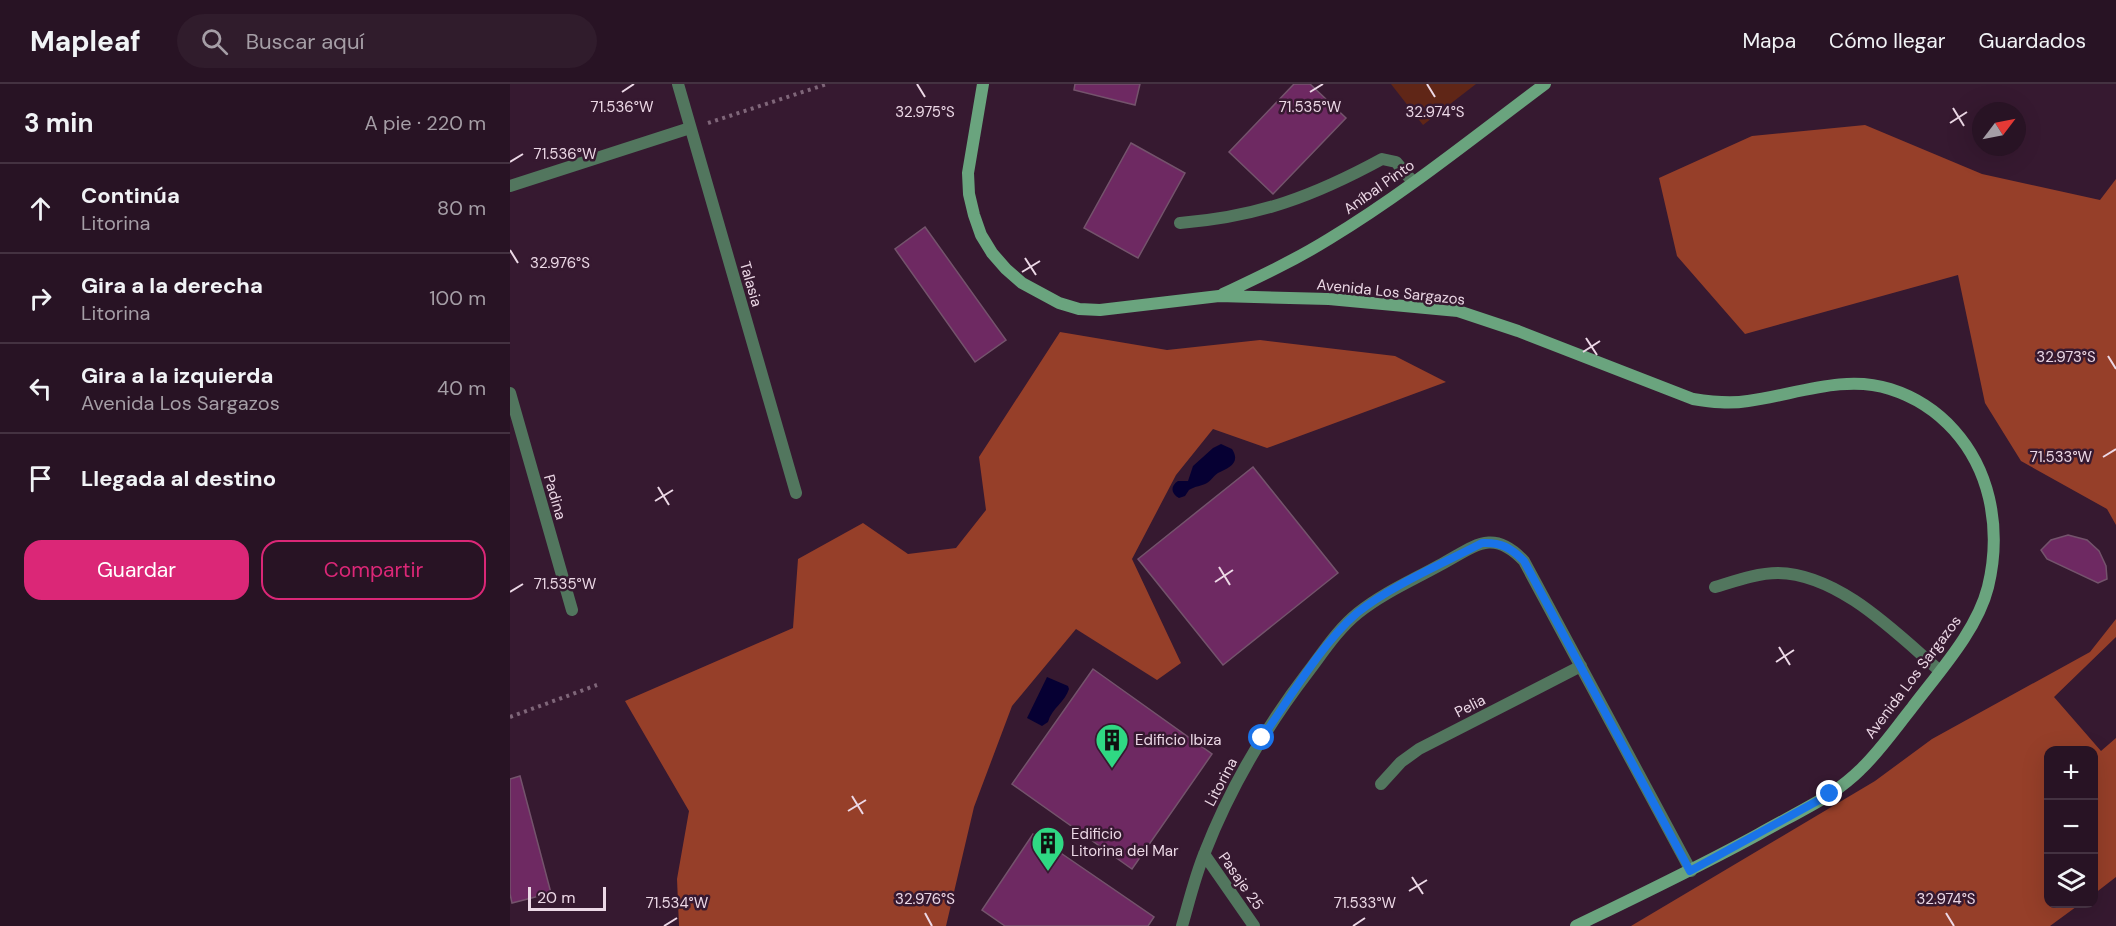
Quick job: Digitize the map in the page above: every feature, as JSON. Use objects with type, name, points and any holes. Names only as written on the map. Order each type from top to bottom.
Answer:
[{"type":"street","name":"Talasia","points":[[678,84],[796,493]]},
{"type":"street","name":"Avenida Los Sargazos","points":[[983,84],[968,173],[969,194],[974,215],[981,235],[1006,269],[1022,284],[1039,295],[1059,303],[1079,309],[1100,310],[1220,296],[1329,299],[1458,311],[1518,331],[1693,399],[1717,403],[1747,402],[1837,384],[1868,384],[1890,388],[1915,398],[1946,421],[1960,437],[1975,460],[1986,485],[1992,511],[1994,540],[1988,589],[1970,629],[1882,746],[1860,770],[1830,794],[1690,871],[1576,926]]},
{"type":"street","name":"Aníbal Pinto","points":[[1220,296],[1275,270],[1376,209],[1545,84]]},
{"type":"street","points":[[510,186],[690,128]]},
{"type":"street","points":[[1180,223],[1235,217],[1271,208],[1342,181],[1382,159],[1396,162],[1413,182]]},
{"type":"street","name":"Padina","points":[[510,393],[572,610]]},
{"type":"street","name":"Litorina","points":[[1182,926],[1204,854],[1226,803],[1262,738],[1337,634],[1357,613],[1383,596],[1482,543],[1504,545],[1524,561],[1690,871]]},
{"type":"street","points":[[1715,587],[1747,577],[1778,573],[1812,579],[1841,592],[1890,627],[1940,670]]},
{"type":"street","name":"Pelia","points":[[1381,784],[1401,762],[1419,749],[1581,666]]},
{"type":"street","name":"Pasaje 25","points":[[1204,854],[1254,926]]},
{"type":"path","points":[[690,128],[827,84]]},
{"type":"path","points":[[510,717],[597,685]]},
{"type":"shaded area","points":[[1391,84],[1476,84],[1423,125]]},
{"type":"shaded area","points":[[1865,125],[1982,174],[2100,200],[2116,179],[2116,525],[2107,509],[2021,461],[1985,403],[1958,275],[1745,334],[1677,256],[1659,178],[1752,136]]},
{"type":"shaded area","points":[[1060,332],[1167,350],[1260,340],[1395,356],[1446,382],[1267,448],[1213,429],[1176,475],[1132,559],[1181,663],[1157,680],[1076,629],[1012,706],[974,807],[946,926],[679,926],[677,879],[689,811],[625,701],[793,628],[798,559],[863,523],[908,554],[956,548],[986,510],[979,457]]},
{"type":"shaded area","points":[[1221,444],[1232,449],[1235,458],[1232,464],[1207,483],[1189,490],[1185,496],[1179,498],[1176,496],[1172,490],[1175,483],[1188,481],[1193,466]]},
{"type":"shaded area","points":[[2116,619],[2116,637],[2054,697],[2097,746],[2044,746],[2044,908],[2075,908],[2050,926],[1631,926],[1875,781],[1932,739],[2090,652]]},
{"type":"shaded area","points":[[1047,677],[1068,686],[1069,689],[1048,722],[1042,726],[1027,718]]},
{"type":"shaded area","points":[[2116,738],[2116,877],[2098,891],[2098,748],[2101,751]]},
{"type":"building","points":[[1075,84],[1140,84],[1135,105],[1074,90]]},
{"type":"building","points":[[1294,84],[1310,84],[1346,118],[1273,194],[1229,152]]},
{"type":"building","points":[[1131,143],[1185,173],[1138,258],[1084,228]]},
{"type":"building","points":[[925,227],[1006,340],[975,362],[895,249]]},
{"type":"building","points":[[1253,467],[1338,573],[1223,665],[1138,559]]},
{"type":"building","points":[[2068,535],[2087,540],[2099,551],[2106,566],[2107,579],[2098,583],[2047,559],[2041,550],[2051,540]]},
{"type":"building","name":"Edificio Ibiza","points":[[1093,669],[1212,754],[1132,869],[1012,784]]},
{"type":"building","points":[[520,776],[551,893],[512,903],[510,894],[510,779]]},
{"type":"building","name":"Edificio Litorina del Mar","points":[[1033,834],[1154,917],[1148,926],[1005,926],[982,910]]},
{"type":"place","name":"Edificio Ibiza","points":[[1112,769]]},
{"type":"place","name":"Edificio Litorina del Mar","points":[[1048,872]]},
{"type":"route","points":[[1262,738],[1337,634],[1357,613],[1383,596],[1482,543],[1494,543],[1504,545],[1524,561],[1690,871],[1830,794]]}]
